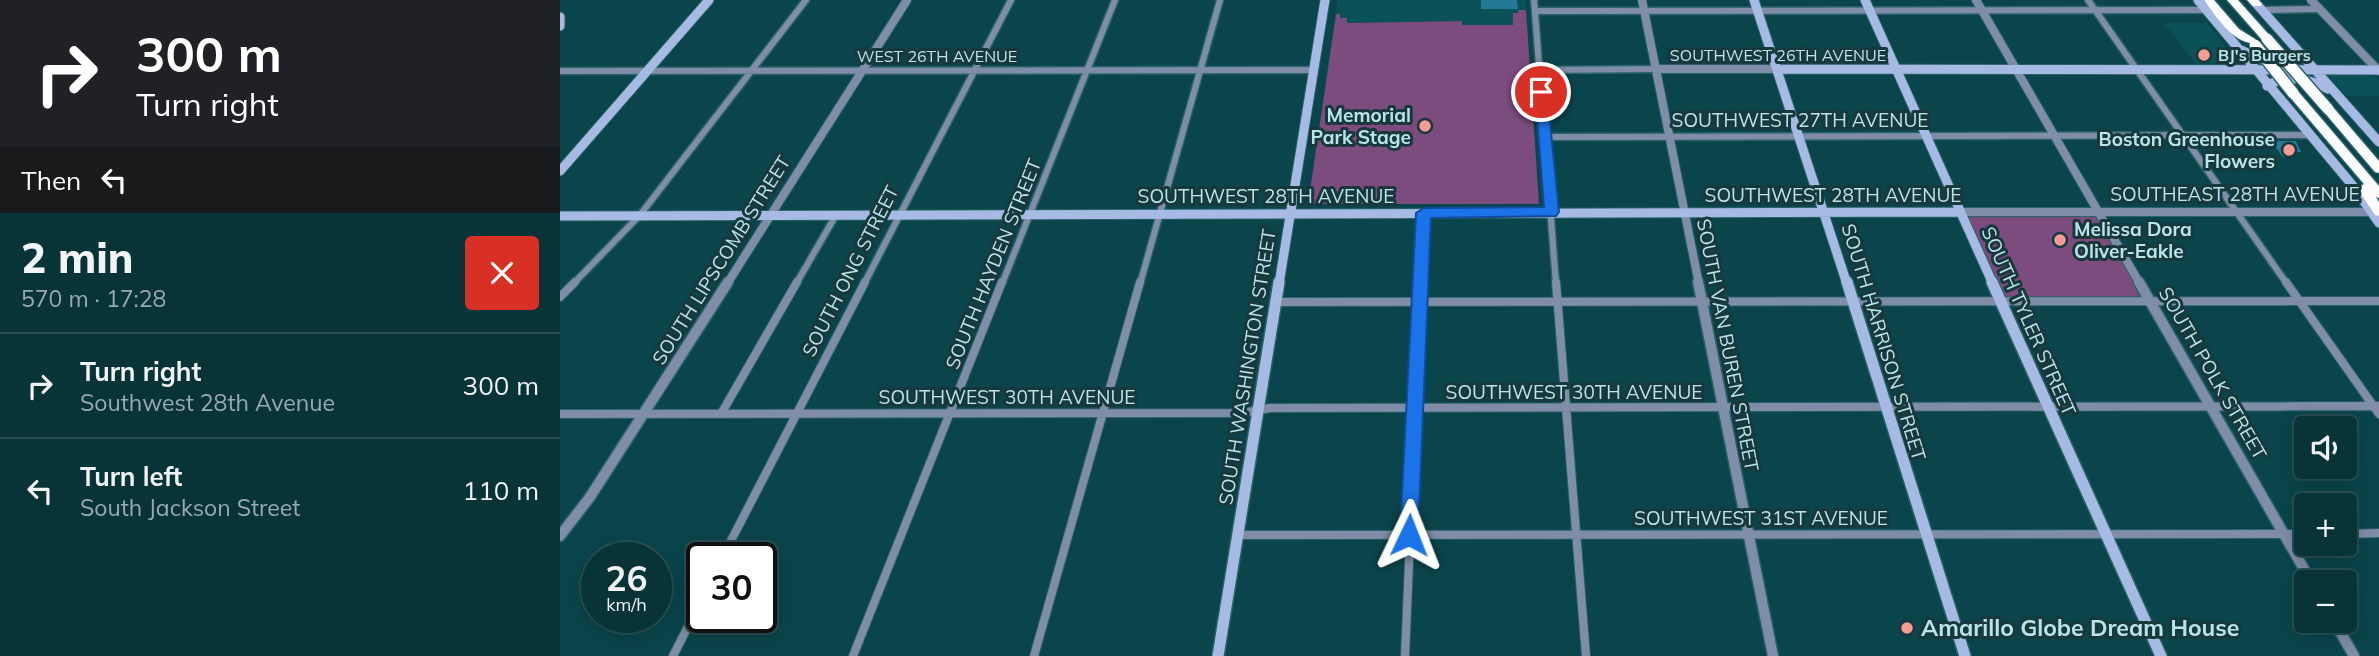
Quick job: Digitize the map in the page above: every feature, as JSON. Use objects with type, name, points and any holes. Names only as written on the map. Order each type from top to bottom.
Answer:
[{"type":"highway","points":[[2218,0],[2379,194]]},
{"type":"highway","points":[[2232,0],[2379,169]]},
{"type":"highway","points":[[2207,5],[2235,31],[2253,43]]},
{"type":"highway","points":[[2338,145],[2343,159],[2375,212]]},
{"type":"main road","points":[[560,171],[709,0]]},
{"type":"main road","name":"SOUTH WASHINGTON STREET","points":[[1218,656],[1325,0]]},
{"type":"main road","name":"SOUTH HARRISON STREET","points":[[1754,0],[1825,213],[1965,656]]},
{"type":"main road","name":"SOUTH TYLER STREET","points":[[1865,0],[2161,656]]},
{"type":"main road","points":[[2198,0],[2207,5],[2233,45],[2375,212],[2379,223]]},
{"type":"main road","points":[[2256,3],[2376,134],[2379,142]]},
{"type":"main road","points":[[560,17],[560,26]]},
{"type":"main road","points":[[2233,45],[2251,57],[2265,61],[2297,59],[2302,54]]},
{"type":"main road","name":"SOUTHWEST 26TH AVENUE","points":[[1777,69],[2379,70]]},
{"type":"main road","points":[[2267,86],[2273,80],[2308,80],[2337,94]]},
{"type":"main road","name":"SOUTHWEST 28TH AVENUE","points":[[560,216],[1961,212]]},
{"type":"street","points":[[560,297],[640,215],[806,0]]},
{"type":"street","name":"SOUTH LIPSCOMB STREET","points":[[560,536],[590,498],[646,412],[907,0]]},
{"type":"street","name":"SOUTH ONG STREET","points":[[730,542],[1011,0]]},
{"type":"street","name":"SOUTH HAYDEN STREET","points":[[853,656],[1115,0]]},
{"type":"street","points":[[1034,656],[1220,0]]},
{"type":"street","points":[[1535,0],[1586,656]]},
{"type":"street","name":"SOUTH VAN BUREN STREET","points":[[1642,0],[1773,656]]},
{"type":"street","name":"SOUTH POLK STREET","points":[[1976,0],[2305,570]]},
{"type":"street","points":[[2088,0],[2377,409]]},
{"type":"street","points":[[2311,0],[2379,70]]},
{"type":"street","points":[[2256,3],[2319,9]]},
{"type":"street","points":[[1535,11],[2095,10],[2207,5]]},
{"type":"street","name":"SOUTHWEST 26TH AVENUE","points":[[1539,70],[1777,69]]},
{"type":"street","name":"WEST 26TH AVENUE","points":[[560,71],[1313,70]]},
{"type":"street","name":"SOUTHWEST 27TH AVENUE","points":[[1545,137],[2308,135]]},
{"type":"street","name":"SOUTHWEST 28TH AVENUE","points":[[1961,212],[2098,212]]},
{"type":"street","name":"SOUTHEAST 28TH AVENUE","points":[[2098,212],[2375,212]]},
{"type":"street","points":[[1405,656],[1424,213]]},
{"type":"street","points":[[721,414],[836,215]]},
{"type":"street","points":[[1275,302],[2379,301]]},
{"type":"street","name":"SOUTHWEST 30TH AVENUE","points":[[560,414],[1243,413],[1270,408],[2210,406],[2377,409]]},
{"type":"street","points":[[2357,534],[2379,533]]},
{"type":"street","name":"SOUTHWEST 31ST AVENUE","points":[[1238,535],[2294,534]]},
{"type":"street","points":[[673,656],[686,630]]},
{"type":"street","points":[[2341,633],[2354,656]]},
{"type":"shaded area","points":[[1338,0],[1526,0],[1526,10],[1513,13],[1514,25],[1462,25],[1461,21],[1347,23],[1339,18],[1340,14],[1336,14]]},
{"type":"shaded area","points":[[1518,10],[1526,10],[1539,204],[1308,204],[1336,14],[1340,14],[1340,18],[1347,18],[1347,23],[1462,21],[1462,25],[1513,25],[1513,13],[1518,13]]},
{"type":"shaded area","points":[[2164,23],[2207,23],[2238,63],[2195,63]]},
{"type":"shaded area","points":[[2373,76],[2379,80],[2379,96],[2347,96],[2329,77]]},
{"type":"shaded area","points":[[2094,214],[2142,297],[2004,297],[1967,215]]},
{"type":"building","points":[[1481,0],[1517,0],[1518,9],[1481,9]]},
{"type":"building","name":"Boston Greenhouse Flowers","points":[[2271,141],[2296,141],[2301,152],[2289,152],[2293,158],[2283,157]]},
{"type":"place","name":"BJ's Burgers","points":[[2204,55]]},
{"type":"place","name":"Memorial Park Stage","points":[[1425,126]]},
{"type":"place","name":"Boston Greenhouse Flowers","points":[[2289,150]]},
{"type":"place","name":"Melissa Dora Oliver-Eakle","points":[[2060,240]]},
{"type":"place","name":"Amarillo Globe Dream House","points":[[1907,628]]},
{"type":"route","points":[[1409,535],[1424,213],[1551,212],[1541,92]]}]
